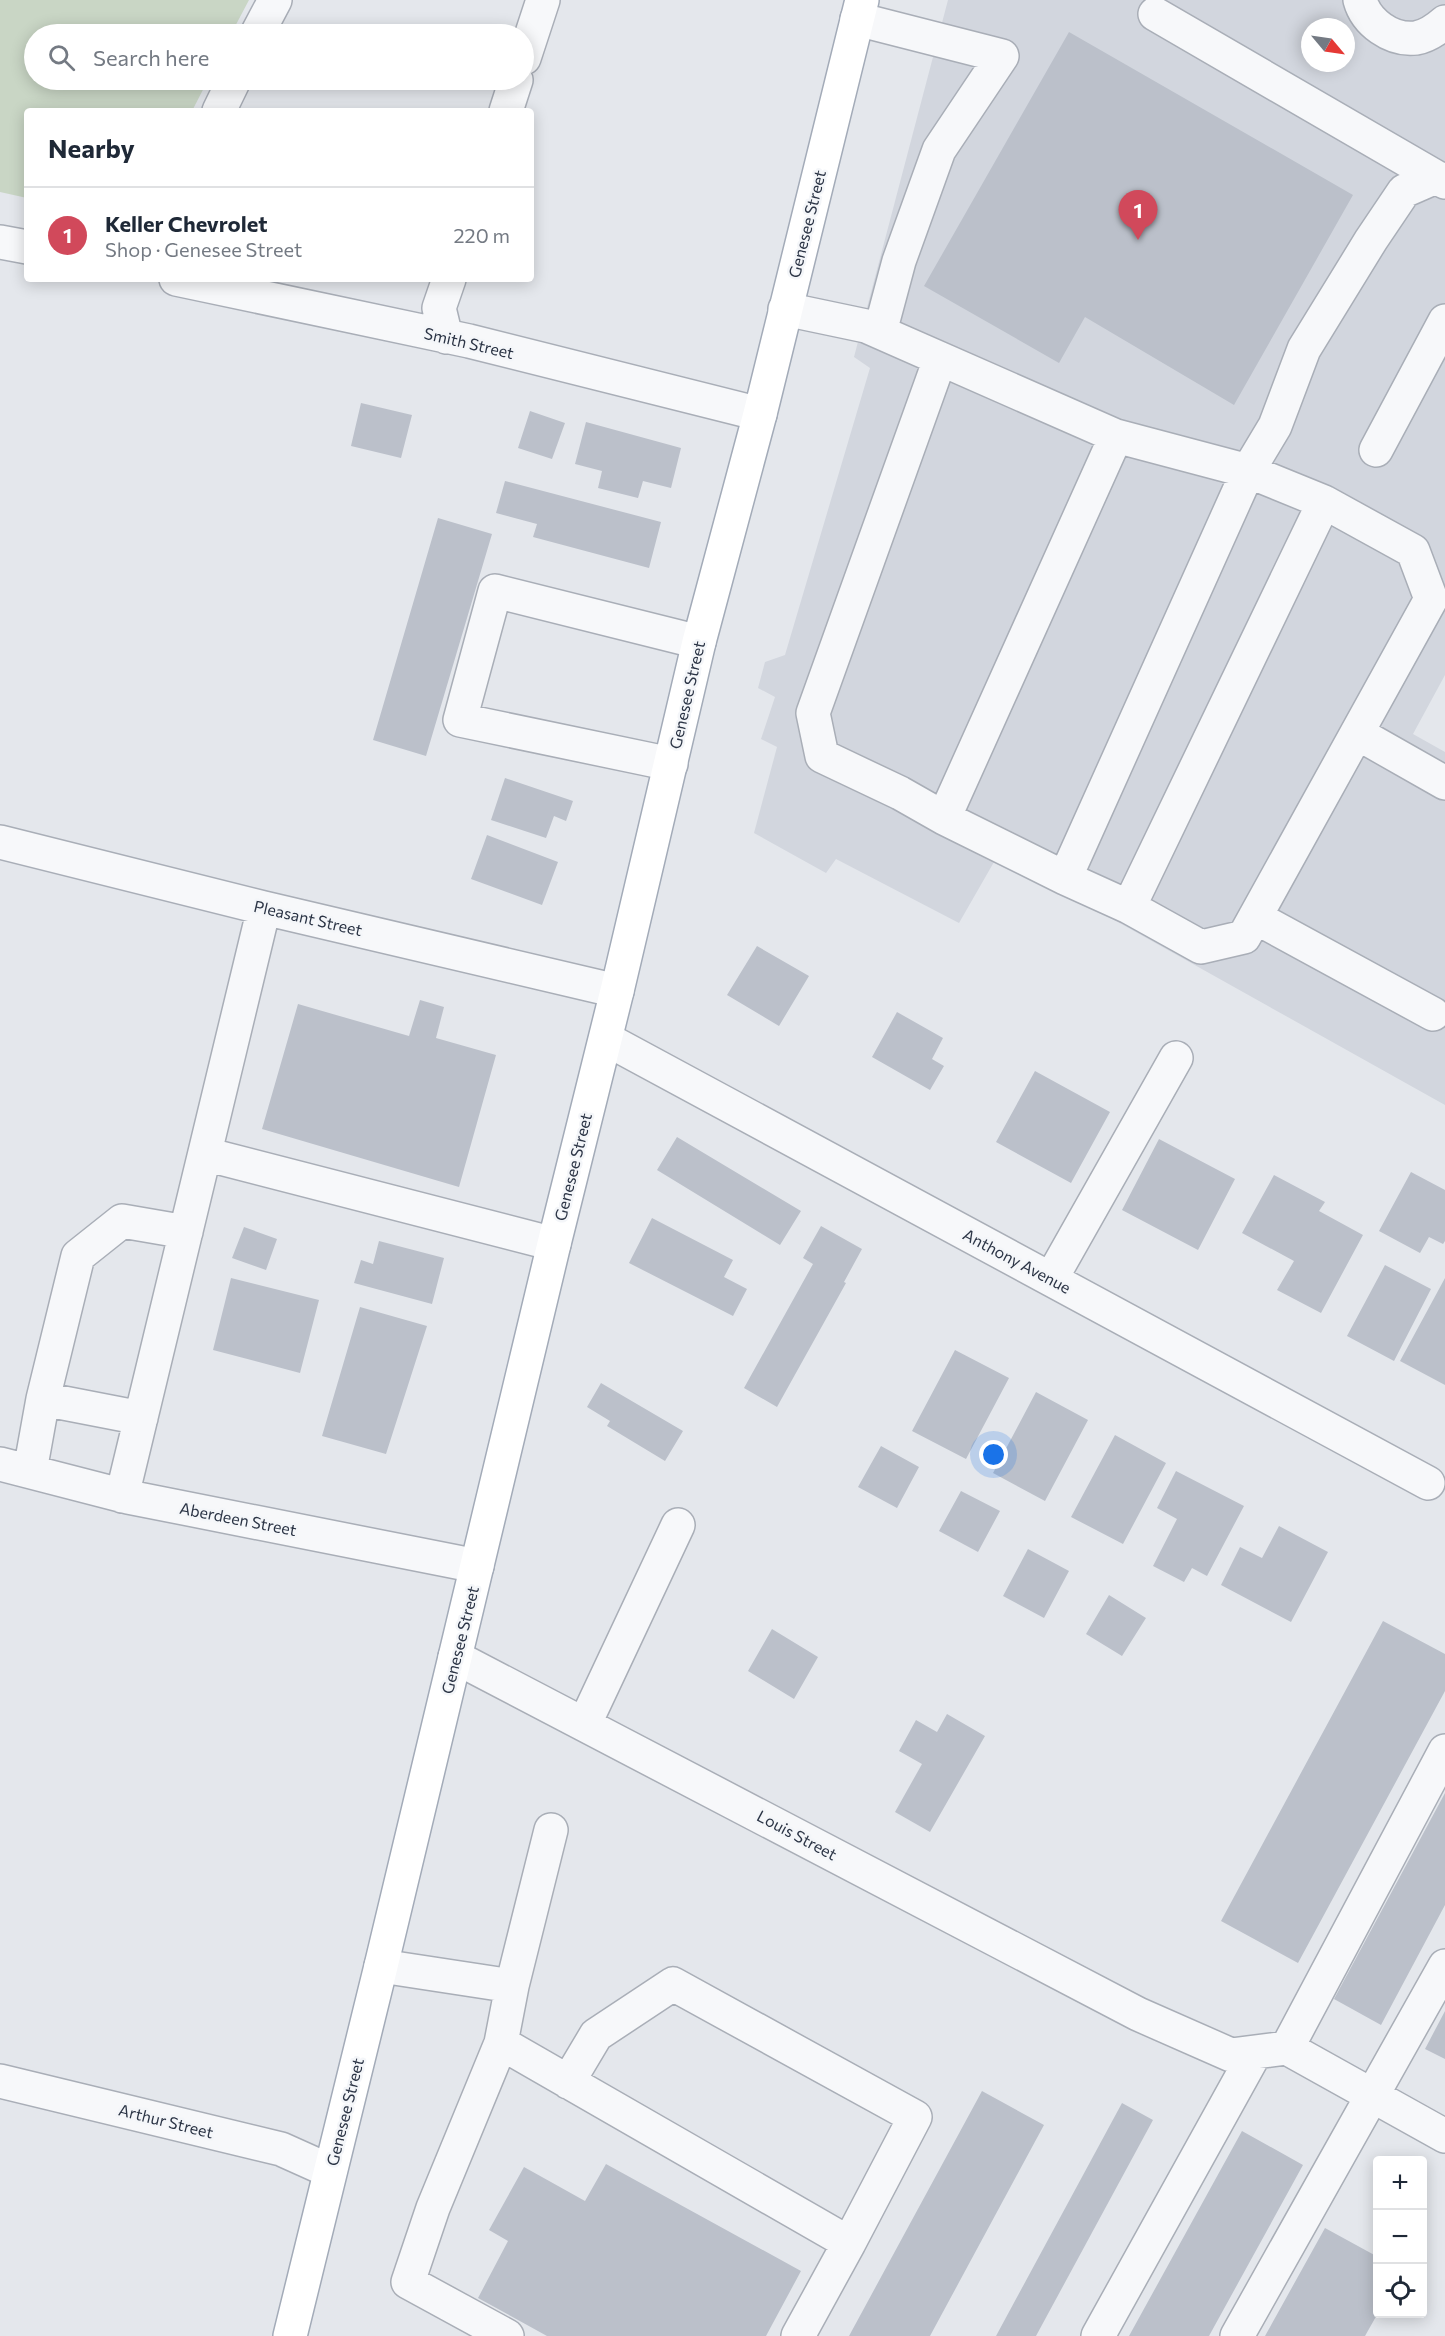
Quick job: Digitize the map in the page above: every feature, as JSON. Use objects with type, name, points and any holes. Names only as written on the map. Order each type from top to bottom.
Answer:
[{"type":"main road","name":"Genesee Street","points":[[290,2336],[554,1244],[606,1039],[699,642],[760,414],[860,9]]},
{"type":"street","points":[[262,24],[274,0]]},
{"type":"street","points":[[534,27],[543,0]]},
{"type":"street","points":[[1360,0],[1363,11],[1373,22],[1385,31],[1400,37],[1416,38],[1434,31],[1445,22]]},
{"type":"street","points":[[860,9],[1002,56],[939,150],[899,261],[880,332]]},
{"type":"street","points":[[1155,14],[1440,179]]},
{"type":"street","points":[[220,108],[229,90]]},
{"type":"street","points":[[507,108],[513,90]]},
{"type":"street","points":[[1065,878],[1248,471],[1275,426],[1304,349],[1404,190],[1440,179]]},
{"type":"street","points":[[0,242],[24,246]]},
{"type":"street","name":"Smith Street","points":[[190,282],[446,337],[760,414]]},
{"type":"street","points":[[446,337],[439,308],[448,282]]},
{"type":"street","points":[[785,309],[866,326],[1116,436],[1248,471],[1324,502],[1413,551],[1431,599],[1244,937],[1201,947],[1129,907],[1065,878],[944,818],[900,793],[822,756],[813,713],[940,359]]},
{"type":"street","points":[[1376,450],[1445,321]]},
{"type":"street","points":[[944,818],[1116,436]]},
{"type":"street","points":[[1129,907],[1324,502]]},
{"type":"street","points":[[671,764],[460,720],[495,591],[699,642]]},
{"type":"street","points":[[1357,733],[1445,783]]},
{"type":"street","name":"Pleasant Street","points":[[0,842],[264,908],[617,991]]},
{"type":"street","points":[[122,1496],[264,908]]},
{"type":"street","points":[[1255,917],[1441,1009]]},
{"type":"street","name":"Anthony Avenue","points":[[606,1039],[1428,1484]]},
{"type":"street","points":[[1052,1279],[1176,1059]]},
{"type":"street","points":[[205,1154],[554,1244]]},
{"type":"street","points":[[15,1468],[44,1399],[78,1256],[122,1221],[186,1232]]},
{"type":"street","points":[[44,1399],[141,1418]]},
{"type":"street","name":"Aberdeen Street","points":[[15,1468],[122,1496],[477,1566]]},
{"type":"street","points":[[585,1724],[678,1525]]},
{"type":"street","name":"Louis Street","points":[[455,1658],[1138,2014],[1231,2055],[1287,2048]]},
{"type":"street","points":[[1445,1750],[1287,2048],[1445,2136]]},
{"type":"street","points":[[507,2336],[408,2282],[433,2208],[501,2043],[512,1986],[551,1830]]},
{"type":"street","points":[[381,1966],[512,1986]]},
{"type":"street","points":[[1237,2336],[1445,1966]]},
{"type":"street","points":[[568,2082],[596,2035],[674,1984],[915,2117],[798,2336]]},
{"type":"street","points":[[501,2043],[849,2243]]},
{"type":"street","points":[[1098,2336],[1255,2053]]},
{"type":"street","name":"Arthur Street","points":[[0,2081],[281,2149],[330,2171]]},
{"type":"shaded area","points":[[948,0],[1445,0],[1445,675],[1413,734],[1445,752],[1445,1105],[998,855],[959,923],[836,859],[826,873],[754,833],[777,747],[761,739],[775,697],[758,688],[765,662],[785,655],[870,368],[854,357]]},
{"type":"green space","points":[[0,0],[249,0],[236,24],[24,24],[24,90],[203,90],[194,108],[24,108],[24,197],[0,192]]},
{"type":"building","points":[[1069,32],[1353,195],[1234,405],[1085,317],[1059,363],[924,286]]},
{"type":"building","points":[[361,403],[412,415],[401,458],[351,446]]},
{"type":"building","points":[[530,411],[565,423],[552,459],[518,448]]},
{"type":"building","points":[[586,422],[681,448],[671,488],[643,481],[638,498],[598,488],[602,471],[575,464]]},
{"type":"building","points":[[505,481],[661,522],[649,568],[533,537],[537,524],[496,513]]},
{"type":"building","points":[[438,518],[492,534],[426,756],[373,740]]},
{"type":"building","points":[[505,778],[573,801],[566,821],[554,816],[546,838],[491,820]]},
{"type":"building","points":[[487,835],[558,862],[542,905],[471,879]]},
{"type":"building","points":[[757,946],[809,976],[779,1026],[727,995]]},
{"type":"building","points":[[420,1000],[444,1007],[436,1038],[496,1055],[459,1187],[262,1129],[298,1004],[409,1036]]},
{"type":"building","points":[[897,1012],[943,1038],[932,1059],[944,1066],[930,1090],[872,1057]]},
{"type":"building","points":[[1035,1071],[1110,1112],[1071,1183],[996,1142]]},
{"type":"building","points":[[677,1137],[801,1211],[780,1245],[657,1170]]},
{"type":"building","points":[[1159,1139],[1235,1179],[1198,1250],[1122,1210]]},
{"type":"building","points":[[1411,1172],[1445,1190],[1445,1241],[1443,1244],[1429,1237],[1420,1253],[1379,1231]]},
{"type":"building","points":[[1274,1175],[1325,1202],[1319,1211],[1363,1235],[1321,1313],[1277,1290],[1294,1261],[1242,1233]]},
{"type":"building","points":[[652,1218],[733,1260],[724,1277],[747,1289],[733,1316],[629,1263]]},
{"type":"building","points":[[821,1226],[862,1249],[844,1282],[846,1283],[777,1407],[744,1388],[813,1264],[803,1258]]},
{"type":"building","points":[[244,1227],[277,1239],[266,1270],[232,1258]]},
{"type":"building","points":[[379,1241],[444,1258],[432,1304],[354,1283],[361,1260],[373,1264]]},
{"type":"building","points":[[1385,1265],[1431,1289],[1394,1361],[1347,1336]]},
{"type":"building","points":[[231,1278],[319,1300],[300,1373],[213,1350]]},
{"type":"building","points":[[1445,1278],[1445,1385],[1400,1361]]},
{"type":"building","points":[[360,1307],[427,1326],[386,1454],[322,1436]]},
{"type":"building","points":[[955,1350],[1009,1378],[966,1459],[912,1431]]},
{"type":"building","points":[[601,1383],[683,1431],[665,1461],[607,1426],[610,1421],[587,1407]]},
{"type":"building","points":[[1036,1392],[1088,1420],[1045,1501],[993,1473]]},
{"type":"building","points":[[1115,1435],[1166,1463],[1123,1544],[1071,1517]]},
{"type":"building","points":[[881,1446],[919,1467],[897,1508],[858,1487]]},
{"type":"building","points":[[1176,1471],[1244,1506],[1207,1576],[1192,1568],[1184,1582],[1153,1566],[1177,1519],[1157,1508]]},
{"type":"building","points":[[961,1491],[1000,1511],[978,1552],[939,1531]]},
{"type":"building","points":[[1279,1526],[1328,1552],[1291,1622],[1221,1585],[1240,1547],[1262,1558]]},
{"type":"building","points":[[1028,1549],[1069,1571],[1044,1618],[1003,1596]]},
{"type":"building","points":[[1109,1595],[1146,1618],[1122,1656],[1086,1634]]},
{"type":"building","points":[[1383,1621],[1445,1654],[1445,1691],[1298,1963],[1221,1921]]},
{"type":"building","points":[[772,1629],[818,1657],[794,1699],[748,1671]]},
{"type":"building","points":[[947,1714],[985,1736],[930,1832],[895,1812],[922,1764],[899,1751],[916,1720],[937,1732]]},
{"type":"building","points":[[1445,1793],[1445,1905],[1381,2025],[1334,1999]]},
{"type":"building","points":[[1445,2011],[1445,2059],[1425,2049]]},
{"type":"building","points":[[982,2091],[1044,2125],[930,2336],[849,2336]]},
{"type":"building","points":[[1122,2103],[1153,2120],[1036,2336],[996,2336]]},
{"type":"building","points":[[1242,2131],[1303,2165],[1209,2336],[1129,2336]]},
{"type":"building","points":[[606,2164],[801,2271],[766,2336],[547,2336],[478,2298],[508,2241],[489,2230],[524,2167],[585,2201]]},
{"type":"building","points":[[1325,2228],[1373,2254],[1373,2318],[1375,2318],[1365,2336],[1265,2336]]},
{"type":"place","name":"Keller Chevrolet","points":[[1138,240]]}]
